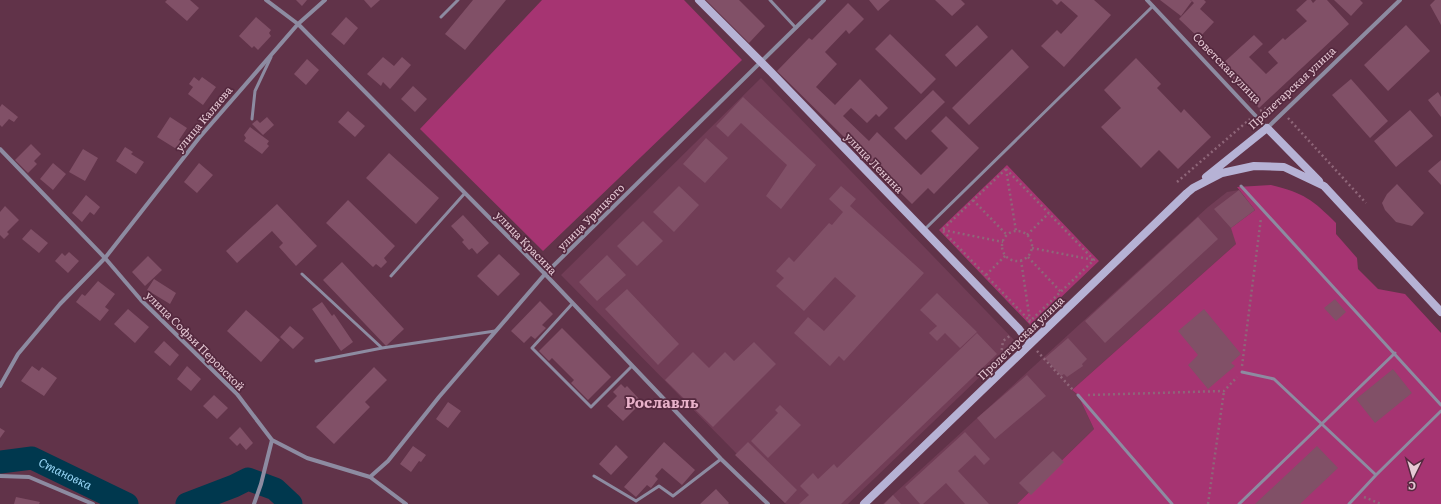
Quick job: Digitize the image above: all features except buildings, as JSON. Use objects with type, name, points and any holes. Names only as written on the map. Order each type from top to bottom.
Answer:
[{"type":"main road","name":"улица Ленина","points":[[699,0],[924,230],[1019,329],[1030,344]]},
{"type":"main road","name":"Советская улица","points":[[1267,128],[1324,186],[1441,312]]},
{"type":"main road","name":"Пролетарская улица","points":[[864,504],[1193,188],[1267,128]]},
{"type":"main road","name":"Пролетарская улица","points":[[1193,188],[1222,173],[1254,166],[1284,167]]},
{"type":"main road","name":"Советская улица","points":[[1284,167],[1324,186]]},
{"type":"street","name":"улица Красина","points":[[266,0],[298,24],[545,274],[721,460],[768,504]]},
{"type":"street","name":"улица Каляева","points":[[0,386],[18,354],[60,304],[106,258],[199,138],[298,24],[325,0]]},
{"type":"street","name":"улица Урицкого","points":[[370,478],[388,461],[439,397],[545,274],[824,0]]},
{"type":"street","name":"Советская улица","points":[[1147,0],[1267,128]]},
{"type":"street","name":"Пролетарская улица","points":[[1267,128],[1400,0]]},
{"type":"street","name":"улица Софьи Перовской","points":[[0,149],[106,258],[141,300],[237,394],[272,440],[307,458],[370,478],[406,504]]},
{"type":"street","points":[[249,504],[254,503],[261,484],[272,440]]},
{"type":"street","points":[[0,476],[28,477],[93,504]]},
{"type":"lane","points":[[441,17],[458,0]]},
{"type":"lane","points":[[770,0],[796,28]]},
{"type":"lane","points":[[924,230],[1153,6]]},
{"type":"lane","points":[[252,119],[255,91],[272,53]]},
{"type":"lane","points":[[1241,186],[1441,405]]},
{"type":"lane","points":[[391,276],[465,193]]},
{"type":"lane","points":[[302,274],[382,348]]},
{"type":"lane","points":[[572,304],[532,348],[591,407],[632,366]]},
{"type":"lane","points":[[316,361],[382,348],[495,331]]},
{"type":"lane","points":[[1239,504],[1395,353]]},
{"type":"lane","points":[[1242,372],[1274,379],[1376,475]]},
{"type":"lane","points":[[1078,395],[1172,504]]},
{"type":"lane","points":[[1349,504],[1376,475],[1441,411]]},
{"type":"lane","points":[[594,476],[636,501],[659,486],[673,496],[721,460]]},
{"type":"path","points":[[942,230],[1006,169]]},
{"type":"path","points":[[1006,169],[1094,260]]},
{"type":"path","points":[[1006,169],[1016,231]]},
{"type":"path","points":[[973,200],[1007,235]]},
{"type":"path","points":[[1208,504],[1224,390],[1242,372],[1262,210]]},
{"type":"path","points":[[1027,235],[1049,213]]},
{"type":"path","points":[[942,230],[1003,242]]},
{"type":"path","points":[[942,230],[1030,321]]},
{"type":"path","points":[[1016,231],[1027,235],[1031,241],[1032,248],[1028,257],[1020,260],[1013,260],[1006,255],[1003,249],[1003,242],[1007,235],[1016,231]]},
{"type":"path","points":[[1032,248],[1094,260]]},
{"type":"path","points":[[986,275],[1006,255]]},
{"type":"path","points":[[1028,257],[1061,292]]},
{"type":"path","points":[[1020,260],[1030,321]]},
{"type":"path","points":[[1030,321],[1094,260]]},
{"type":"path","points":[[1030,344],[1078,395],[1224,390]]},
{"type":"path","points":[[1358,495],[1381,504]]},
{"type":"shaded area","points":[[542,0],[684,0],[742,60],[543,251],[420,129]]},
{"type":"shaded area","points":[[761,78],[1016,342],[848,504],[786,504],[561,275]]},
{"type":"shaded area","points":[[1007,165],[1099,261],[1031,326],[939,230]]},
{"type":"shaded area","points":[[1271,185],[1300,194],[1321,208],[1336,223],[1336,234],[1357,258],[1358,269],[1378,289],[1405,294],[1441,333],[1441,504],[1017,504],[1094,429],[1078,395],[1072,390],[1236,244],[1231,228],[1255,210],[1237,187]]},
{"type":"shaded area","points":[[1239,190],[1255,210],[1232,228],[1236,244],[1072,390],[1078,395],[1094,429],[1017,504],[883,504],[1208,207],[1227,192]]},
{"type":"waterway","name":"Становка","points":[[0,462],[32,458],[127,504]]},
{"type":"waterway","name":"Становка","points":[[187,504],[248,479],[275,489],[291,504]]},
{"type":"district","name":"Рославль","points":[[662,403]]}]
